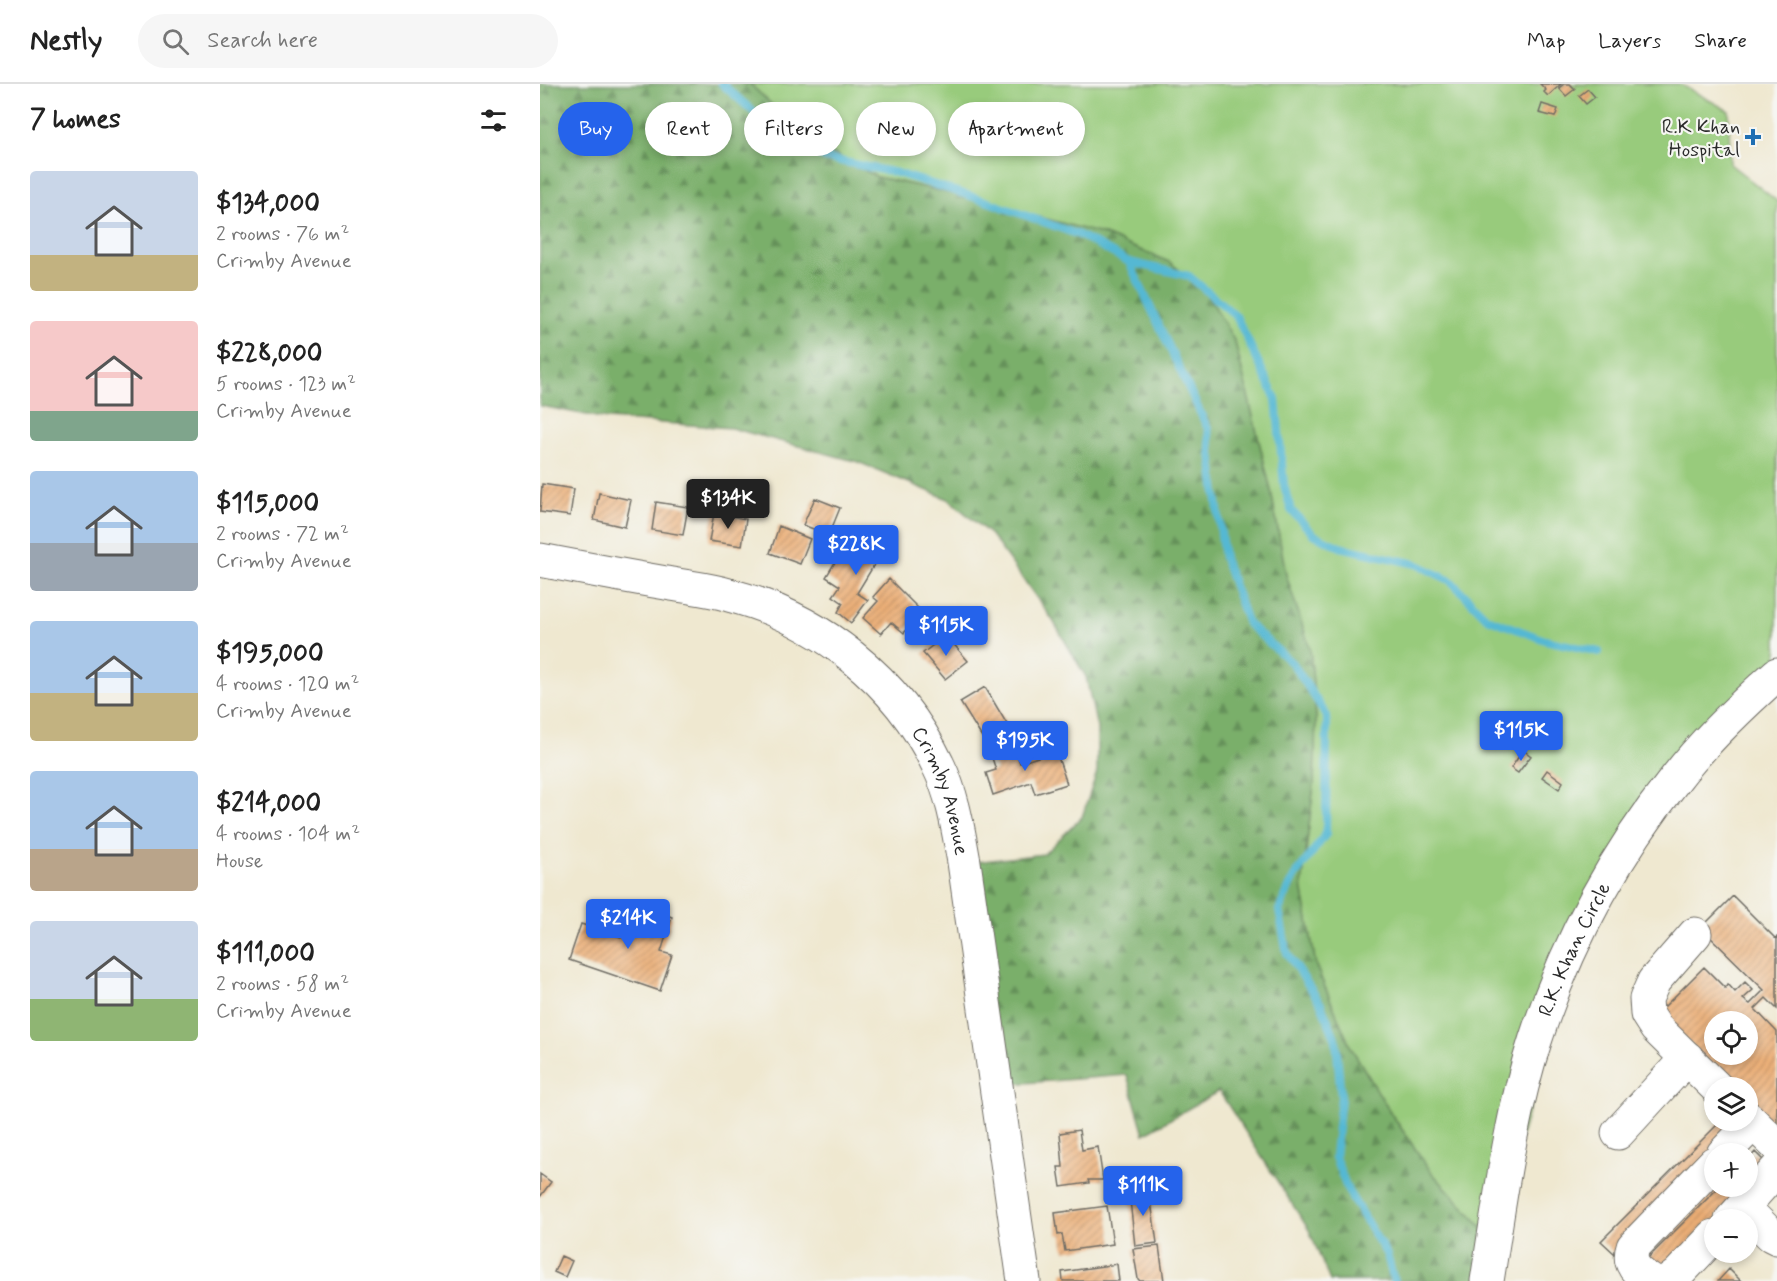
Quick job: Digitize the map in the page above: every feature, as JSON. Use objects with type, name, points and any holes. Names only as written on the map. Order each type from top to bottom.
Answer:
[{"type":"street","name":"Crimby Avenue","points":[[540,560],[729,595],[779,612],[826,636],[851,656],[885,684],[915,723],[939,766],[955,813],[1024,1281]]},
{"type":"street","name":"R.K. Khan Circle","points":[[1487,1281],[1517,1109],[1535,1041],[1559,975],[1592,906],[1630,840],[1677,776],[1736,711],[1777,674]]},
{"type":"street","points":[[1695,934],[1654,981],[1646,999],[1647,1014],[1656,1028],[1706,1077]]},
{"type":"street","points":[[1618,1133],[1687,1058]]},
{"type":"street","points":[[1758,1128],[1777,1146]]},
{"type":"street","points":[[1732,1143],[1742,1131]]},
{"type":"street","points":[[1741,1209],[1777,1169]]},
{"type":"street","points":[[1651,1281],[1633,1265],[1630,1256],[1633,1247],[1704,1173]]},
{"type":"street","points":[[1758,1227],[1777,1238]]},
{"type":"street","points":[[1669,1281],[1704,1247]]},
{"type":"green space","points":[[540,84],[750,84],[769,102],[744,102],[744,156],[838,156],[877,177],[958,195],[1102,234],[1169,262],[1205,290],[1235,342],[1271,491],[1286,575],[1310,649],[1316,717],[1314,783],[1302,886],[1316,966],[1350,1046],[1392,1115],[1431,1172],[1491,1236],[1485,1281],[1330,1281],[1309,1230],[1219,1091],[1144,1134],[1127,1075],[999,1085],[967,863],[1044,854],[1082,817],[1097,772],[1097,728],[1086,677],[1052,619],[991,535],[948,499],[858,462],[731,428],[607,419],[540,406]]},
{"type":"green space","points":[[750,84],[1680,84],[1729,111],[1730,164],[1777,201],[1777,672],[1591,901],[1491,1236],[1431,1172],[1392,1115],[1350,1046],[1316,966],[1302,886],[1314,783],[1316,717],[1310,649],[1286,575],[1271,491],[1235,342],[1205,290],[1169,262],[958,195],[877,177],[838,156],[844,156],[844,102],[769,102]]},
{"type":"building","points":[[1540,84],[1561,84],[1548,96]]},
{"type":"building","points":[[1564,84],[1570,84],[1575,89],[1566,96],[1559,88]]},
{"type":"building","points":[[1588,89],[1595,97],[1586,104],[1579,96]]},
{"type":"building","points":[[1542,104],[1558,109],[1555,117],[1539,113]]},
{"type":"building","points":[[542,484],[574,489],[570,516],[540,512]]},
{"type":"building","points":[[599,493],[631,500],[625,527],[594,520]]},
{"type":"building","points":[[815,498],[840,508],[829,535],[803,525]]},
{"type":"building","points":[[656,502],[688,507],[683,535],[652,530]]},
{"type":"building","points":[[714,513],[746,519],[742,546],[709,541]]},
{"type":"building","points":[[779,526],[810,539],[800,564],[770,553]]},
{"type":"building","points":[[871,533],[891,545],[884,557],[880,555],[857,593],[868,600],[851,623],[838,612],[843,603],[833,596],[840,586],[826,577],[840,554],[854,562]]},
{"type":"building","points":[[889,579],[922,612],[904,633],[891,622],[881,634],[863,618],[878,601],[873,597]]},
{"type":"building","points":[[946,635],[968,661],[945,679],[923,653]]},
{"type":"building","points":[[985,687],[1011,731],[985,742],[960,702]]},
{"type":"building","points":[[1015,747],[1020,763],[1056,751],[1067,784],[1035,794],[1031,782],[993,795],[986,773],[996,770],[991,755]]},
{"type":"building","points":[[1523,750],[1531,756],[1518,773],[1511,768]]},
{"type":"building","points":[[1547,770],[1563,782],[1559,789],[1542,777]]},
{"type":"building","points":[[1733,896],[1775,938],[1777,937],[1777,1009],[1766,998],[1755,1009],[1757,1011],[1704,1011],[1704,1058],[1659,1012],[1704,967],[1725,988],[1728,984],[1735,992],[1745,982],[1753,990],[1743,999],[1750,1004],[1764,990],[1701,928]]},
{"type":"building","points":[[642,906],[672,917],[661,952],[672,955],[660,991],[569,960],[581,924],[630,940]]},
{"type":"building","points":[[1758,1012],[1777,1032],[1777,1130],[1758,1111],[1758,1077],[1723,1077],[1711,1065],[1758,1065]]},
{"type":"building","points":[[1079,1130],[1082,1150],[1098,1147],[1103,1180],[1088,1180],[1089,1183],[1061,1187],[1058,1167],[1063,1167],[1060,1133]]},
{"type":"building","points":[[1711,1131],[1731,1131],[1735,1135],[1727,1143],[1704,1143],[1704,1166],[1615,1254],[1601,1241]]},
{"type":"building","points":[[1758,1155],[1770,1167],[1758,1179]]},
{"type":"building","points":[[540,1174],[551,1182],[540,1197]]},
{"type":"building","points":[[1149,1188],[1157,1243],[1135,1246],[1129,1191]]},
{"type":"building","points":[[1709,1197],[1739,1197],[1727,1209],[1704,1209],[1704,1232],[1656,1279],[1642,1264]]},
{"type":"building","points":[[1107,1206],[1113,1244],[1065,1251],[1062,1234],[1058,1235],[1055,1213]]},
{"type":"building","points":[[1159,1246],[1164,1281],[1140,1281],[1133,1249]]},
{"type":"building","points":[[561,1256],[572,1261],[565,1277],[554,1272]]},
{"type":"building","points":[[1117,1264],[1119,1281],[1063,1281],[1062,1272]]},
{"type":"building","points":[[1729,1269],[1741,1281],[1718,1281]]},
{"type":"waterway","points":[[722,84],[773,129],[825,158],[897,173],[983,200],[1079,235],[1129,262],[1189,276],[1236,316],[1276,399],[1284,485],[1291,510],[1313,534],[1340,547],[1416,564],[1451,581],[1487,618],[1545,640],[1599,652]]},
{"type":"waterway","points":[[1129,262],[1208,429],[1224,558],[1248,624],[1293,664],[1327,716],[1326,834],[1294,877],[1279,910],[1287,953],[1321,1004],[1336,1040],[1341,1097],[1335,1157],[1348,1191],[1387,1255],[1394,1281]]},
{"type":"place","name":"R.K Khan Hospital","points":[[1753,137]]}]
